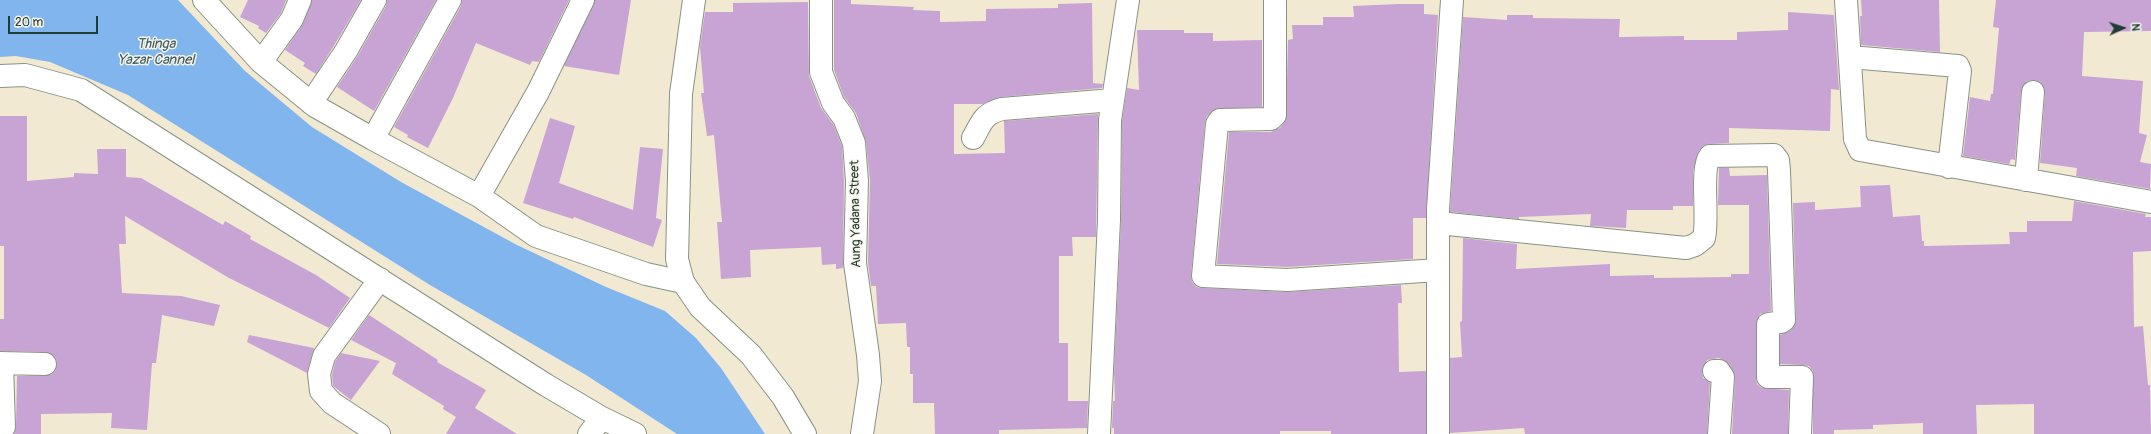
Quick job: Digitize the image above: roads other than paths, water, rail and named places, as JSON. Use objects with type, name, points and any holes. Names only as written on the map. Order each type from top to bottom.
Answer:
[{"type":"street","points":[[204,0],[260,62],[311,103],[373,140],[479,196],[536,236],[646,274],[683,282]]},
{"type":"street","points":[[260,62],[292,19],[300,0]]},
{"type":"street","points":[[311,103],[346,52],[375,0]]},
{"type":"street","points":[[373,140],[450,0]]},
{"type":"street","points":[[479,196],[538,92],[583,0]]},
{"type":"street","points":[[694,0],[681,94],[677,259],[683,282],[700,307],[751,355],[783,397],[804,434]]},
{"type":"street","name":"Aung Yadana Street","points":[[821,0],[821,72],[833,103],[844,118],[854,143],[857,181],[855,263],[868,355],[870,381],[862,434]]},
{"type":"street","points":[[1099,434],[1109,220],[1110,120],[1128,0]]},
{"type":"street","points":[[1275,0],[1275,115],[1271,119],[1232,118],[1220,120],[1217,124],[1203,276],[1287,280],[1438,270]]},
{"type":"street","points":[[1438,434],[1438,223],[1452,0]]},
{"type":"street","points":[[1846,0],[1855,139],[1860,150],[2151,202]]},
{"type":"street","points":[[1850,57],[1958,66],[1960,71],[1949,167]]},
{"type":"street","points":[[0,76],[25,75],[81,90],[546,385],[595,426],[635,434]]},
{"type":"street","points":[[2026,180],[2033,92]]},
{"type":"street","points":[[973,138],[985,117],[991,112],[1002,109],[1113,100]]},
{"type":"street","points":[[1438,223],[1686,248],[1695,245],[1704,238],[1707,228],[1706,171],[1707,160],[1710,156],[1774,155],[1778,160],[1779,170],[1784,320],[1781,322],[1768,324],[1768,377],[1802,377],[1800,434]]},
{"type":"street","points":[[379,434],[332,403],[322,391],[319,374],[324,356],[380,279]]},
{"type":"street","points":[[0,432],[4,426],[1,363],[45,364]]},
{"type":"street","points":[[1714,371],[1719,371],[1722,377],[1719,434]]},
{"type":"water","name":"Thinga Yazar Cannel","points":[[0,0],[178,0],[245,71],[312,127],[401,182],[517,245],[606,287],[665,311],[696,338],[721,368],[765,434],[677,434],[586,375],[430,285],[128,95],[50,62],[16,56],[0,57]]}]
